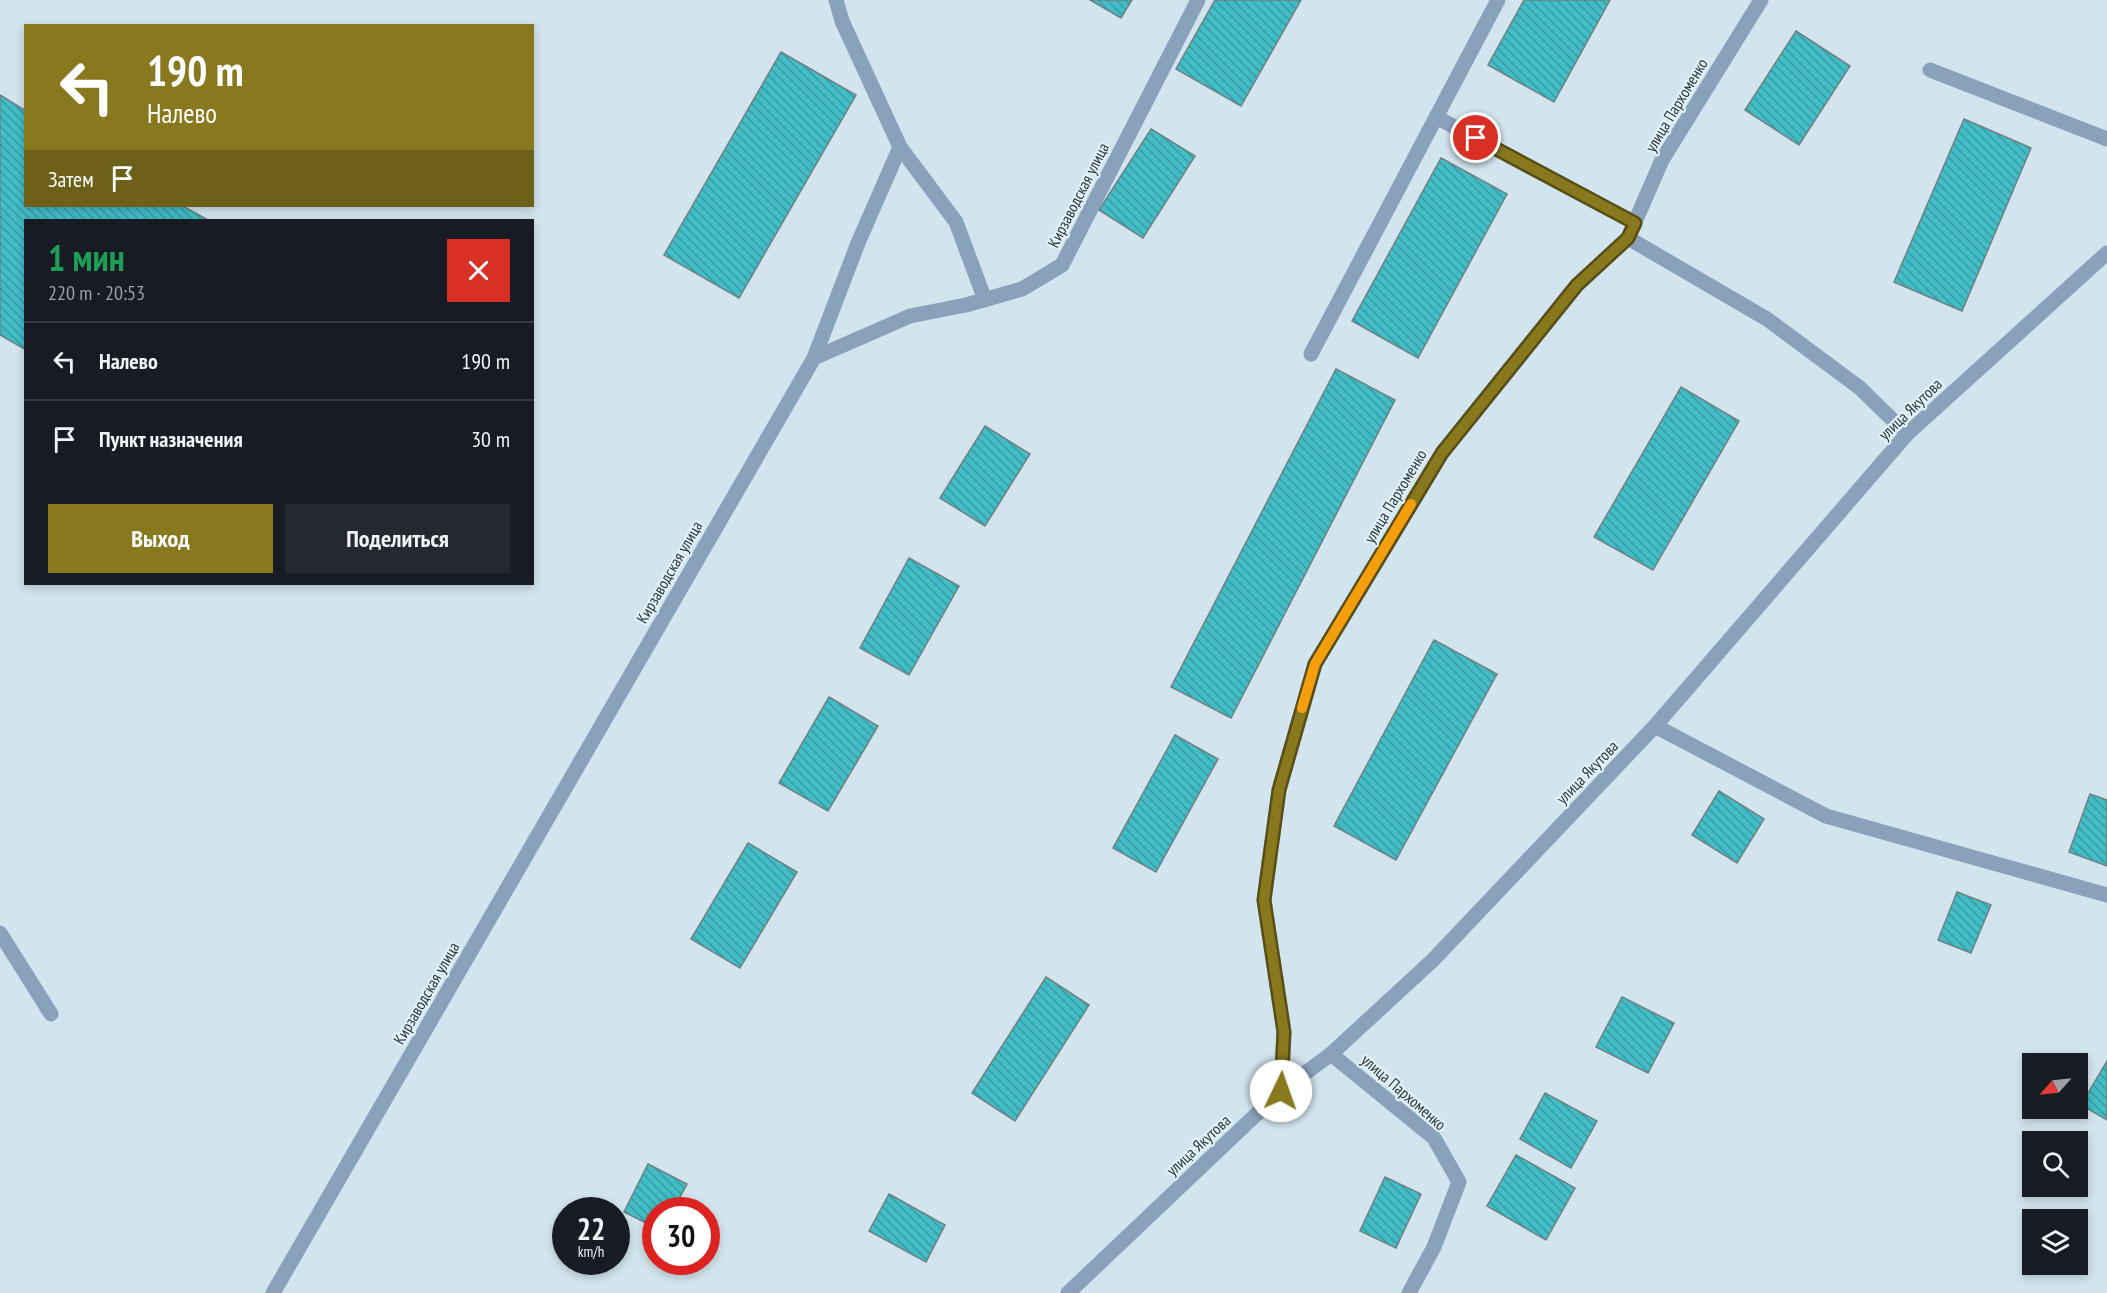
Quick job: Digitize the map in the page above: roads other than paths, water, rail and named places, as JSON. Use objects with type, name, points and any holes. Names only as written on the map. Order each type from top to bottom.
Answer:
[{"type":"street","points":[[836,0],[842,21],[900,147],[956,222],[985,300]]},
{"type":"street","name":"Кирзаводская улица","points":[[273,1293],[814,358],[910,316],[985,300],[1022,289],[1062,265],[1198,0]]},
{"type":"street","points":[[1311,354],[1498,0]]},
{"type":"street","name":"улица Пархоменко","points":[[1281,1091],[1284,1032],[1264,900],[1279,790],[1315,664],[1442,453],[1577,285],[1628,238],[1662,160],[1761,0]]},
{"type":"street","points":[[1930,70],[2107,139]]},
{"type":"street","points":[[1436,117],[1635,223]]},
{"type":"street","points":[[814,358],[858,243],[900,147]]},
{"type":"street","points":[[1628,238],[1767,319],[1860,388],[1907,434]]},
{"type":"street","name":"улица Якутова","points":[[1068,1293],[1281,1091],[1331,1054],[1432,960],[1655,726],[1907,434],[2107,252]]},
{"type":"street","points":[[1655,726],[1826,816],[2107,895]]},
{"type":"street","points":[[0,933],[51,1014]]},
{"type":"street","name":"улица Пархоменко","points":[[1331,1054],[1434,1138],[1459,1182],[1434,1247],[1409,1293]]}]
